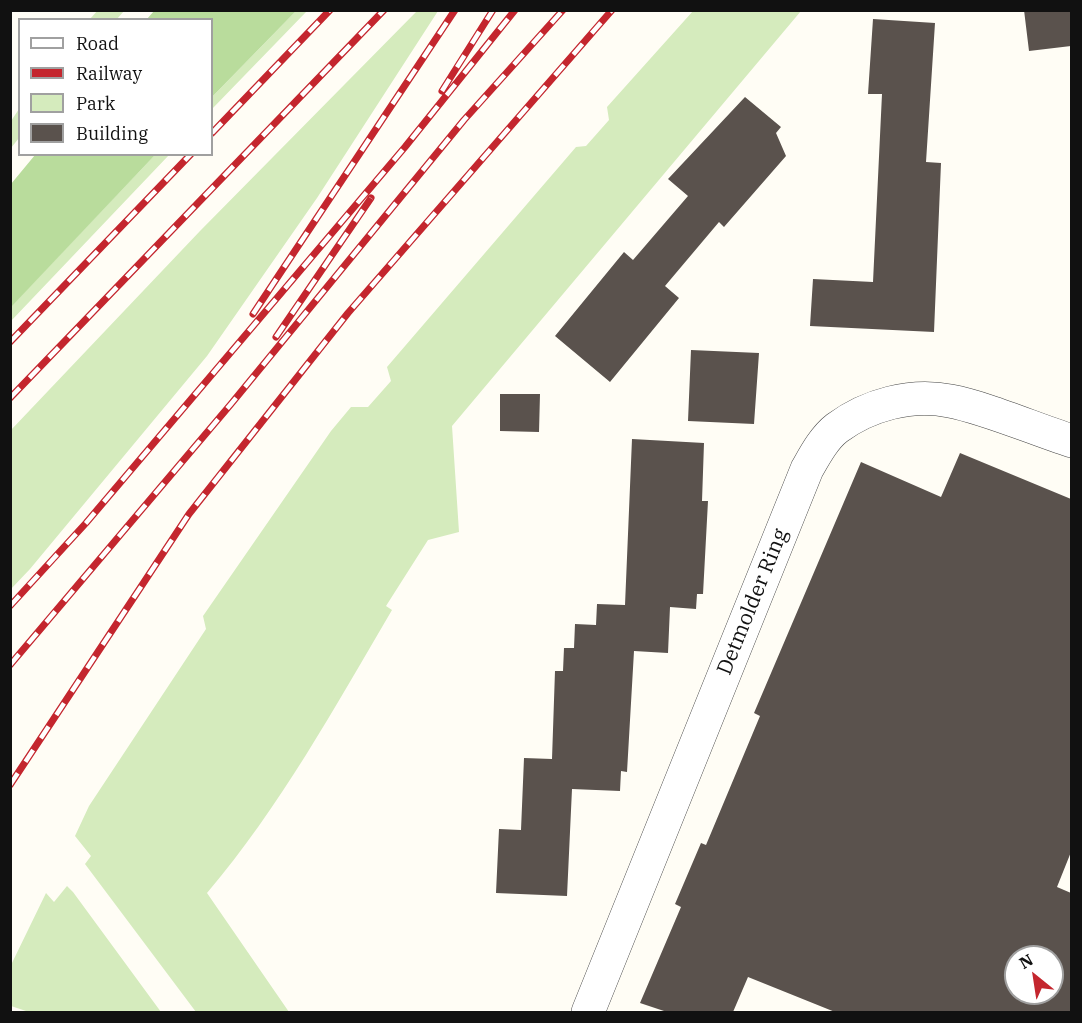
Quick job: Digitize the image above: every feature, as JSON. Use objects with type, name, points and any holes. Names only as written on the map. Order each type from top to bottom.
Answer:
[{"type":"street","name":"Detmolder Ring","points":[[588,1012],[807,469],[830,436],[836,429],[872,408],[915,398],[950,400],[1071,441]]},
{"type":"green space","points":[[98,10],[124,10],[118,18],[91,18]]},
{"type":"green space","points":[[154,10],[296,11],[213,96],[213,18],[148,18]]},
{"type":"green space","points":[[296,11],[307,11],[213,108],[213,96]]},
{"type":"green space","points":[[417,11],[438,11],[317,198],[207,356],[11,589],[11,430],[200,231]]},
{"type":"green space","points":[[693,11],[801,11],[452,426],[459,532],[428,540],[386,606],[392,610],[306,756],[259,826],[207,893],[289,1012],[196,1012],[85,864],[91,856],[75,836],[89,806],[206,629],[203,616],[331,431],[351,407],[368,407],[391,381],[387,367],[576,147],[586,146],[609,120],[607,107]]},
{"type":"green space","points":[[18,110],[18,139],[11,148],[11,121]]},
{"type":"green space","points":[[34,156],[154,156],[11,307],[11,184]]},
{"type":"green space","points":[[154,156],[168,156],[11,321],[10,307]]},
{"type":"green space","points":[[67,886],[161,1012],[29,1012],[11,1006],[11,965],[46,893],[54,902]]},
{"type":"building","points":[[1024,10],[1071,10],[1071,46],[1029,51]]},
{"type":"building","points":[[873,19],[935,23],[926,162],[941,163],[934,332],[810,326],[813,279],[873,282],[882,94],[868,94]]},
{"type":"building","points":[[745,97],[781,127],[776,133],[786,156],[724,227],[719,222],[665,286],[679,298],[610,382],[555,336],[624,252],[633,260],[688,196],[668,179]]},
{"type":"building","points":[[691,350],[759,353],[754,424],[688,421]]},
{"type":"building","points":[[500,394],[540,394],[539,432],[500,431]]},
{"type":"building","points":[[632,439],[704,443],[702,501],[708,501],[703,594],[697,594],[696,609],[670,607],[668,653],[634,651],[627,772],[621,771],[620,791],[572,789],[567,896],[496,893],[499,829],[521,830],[524,758],[552,759],[555,671],[563,671],[564,648],[574,648],[575,624],[596,625],[597,604],[625,605]]},
{"type":"building","points":[[960,453],[1071,499],[1071,852],[1057,887],[1071,893],[1071,1012],[835,1012],[748,977],[733,1012],[667,1012],[640,1003],[681,907],[675,904],[701,843],[706,845],[760,716],[754,713],[861,462],[941,497]]},
{"type":"railway","points":[[213,132],[330,10]]},
{"type":"railway","points":[[10,398],[384,10]]},
{"type":"railway","points":[[253,314],[455,10]]},
{"type":"railway","points":[[442,91],[493,10]]},
{"type":"railway","points":[[10,606],[86,523],[405,147],[515,10]]},
{"type":"railway","points":[[10,665],[231,404],[464,120],[563,10]]},
{"type":"railway","points":[[10,785],[189,514],[348,313],[612,10]]},
{"type":"railway","points":[[10,342],[189,156]]},
{"type":"railway","points":[[276,337],[371,198]]}]
